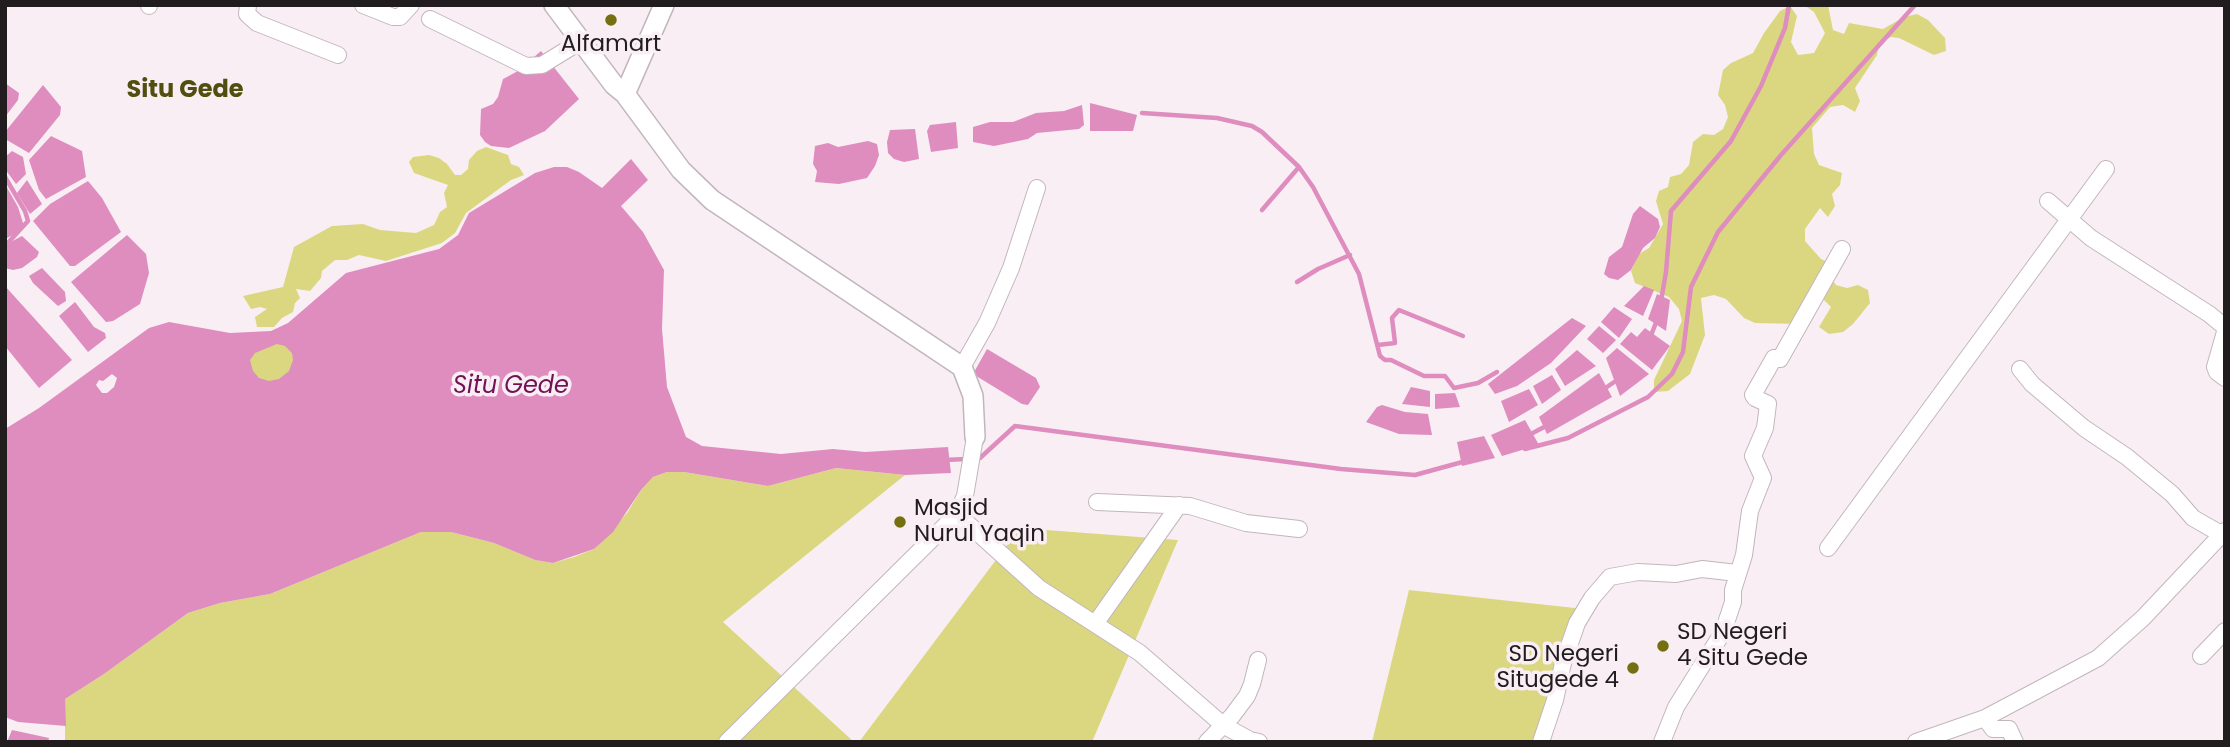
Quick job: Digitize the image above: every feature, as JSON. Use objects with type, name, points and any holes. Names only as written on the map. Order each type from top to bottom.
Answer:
[{"type":"street","points":[[248,5],[247,14],[257,23],[338,55]]},
{"type":"street","points":[[363,5],[393,17],[400,17],[411,5]]},
{"type":"street","points":[[554,5],[681,170],[712,200],[962,367],[973,396],[975,437],[970,477],[957,514],[727,742]]},
{"type":"street","points":[[625,94],[664,5]]},
{"type":"street","points":[[430,19],[526,66],[542,65],[581,41]]},
{"type":"street","points":[[1828,548],[2106,169]]},
{"type":"street","points":[[962,367],[987,323],[1011,268],[1037,188]]},
{"type":"street","points":[[2048,201],[2071,218],[2091,239],[2209,314],[2225,329],[2215,367],[2225,378]]},
{"type":"street","points":[[1662,742],[1676,707],[1726,625],[1733,603],[1733,590],[1744,555],[1750,511],[1763,478],[1753,456],[1765,428],[1768,404],[1754,395],[1774,358],[1780,359],[1842,249]]},
{"type":"street","points":[[1916,742],[1938,738],[1985,718],[2098,658],[2143,618],[2223,533],[2193,518],[2162,485],[2084,428],[2032,384],[2020,369]]},
{"type":"street","points":[[1097,502],[1179,505],[1204,509],[1246,523],[1299,529]]},
{"type":"street","points":[[1094,624],[1179,505]]},
{"type":"street","points":[[957,514],[1039,588],[1140,653],[1223,725],[1259,742]]},
{"type":"street","points":[[1541,742],[1577,623],[1592,598],[1610,577],[1638,572],[1676,574],[1702,569],[1737,573]]},
{"type":"street","points":[[2201,656],[2225,631]]},
{"type":"street","points":[[1207,742],[1247,696],[1258,660]]},
{"type":"street","points":[[1985,718],[1993,729],[2009,729],[2015,742]]},
{"type":"shaded area","points":[[1804,5],[1828,5],[1833,30],[1844,34],[1849,23],[1883,29],[1904,17],[1917,14],[1928,20],[1945,38],[1946,51],[1934,55],[1899,38],[1891,37],[1879,43],[1877,55],[1855,88],[1860,101],[1855,112],[1843,105],[1830,107],[1812,128],[1814,154],[1819,165],[1842,173],[1840,185],[1832,194],[1835,206],[1828,217],[1820,208],[1805,229],[1805,241],[1821,259],[1830,263],[1829,276],[1836,285],[1847,288],[1858,285],[1868,290],[1870,303],[1843,332],[1829,334],[1819,327],[1831,307],[1822,298],[1799,324],[1755,323],[1744,318],[1726,299],[1714,295],[1701,298],[1705,335],[1690,374],[1668,391],[1654,392],[1654,380],[1682,321],[1679,309],[1669,297],[1635,283],[1631,271],[1639,254],[1649,248],[1663,224],[1656,201],[1659,191],[1668,187],[1670,177],[1681,174],[1689,165],[1693,142],[1703,134],[1714,135],[1723,129],[1728,117],[1725,105],[1718,95],[1723,70],[1731,63],[1753,53],[1780,11],[1790,6],[1797,16],[1791,42],[1798,55],[1814,53],[1825,33],[1814,12]]},
{"type":"shaded area","points":[[486,147],[508,155],[511,164],[519,167],[524,175],[511,180],[466,213],[455,233],[442,243],[386,261],[359,255],[347,260],[335,260],[322,271],[321,278],[310,291],[296,289],[300,298],[295,303],[293,312],[282,318],[274,327],[257,327],[255,317],[267,309],[251,309],[243,296],[283,287],[294,247],[332,226],[363,224],[380,230],[416,233],[434,225],[440,212],[447,207],[444,193],[448,185],[414,173],[409,162],[413,157],[429,155],[447,164],[455,175],[461,175],[468,169],[469,160],[477,151]]},
{"type":"shaded area","points":[[283,340],[299,359],[288,393],[224,361]]},
{"type":"shaded area","points":[[836,468],[905,475],[723,622],[854,742],[65,742],[65,699],[188,613],[220,603],[270,594],[421,532],[451,532],[494,543],[535,560],[553,563],[574,557],[594,549],[627,513],[641,490],[653,477],[667,472],[684,472],[768,486]]},
{"type":"shaded area","points":[[1020,528],[1178,540],[1092,742],[859,742]]},
{"type":"shaded area","points":[[1409,590],[1584,609],[1534,742],[1372,742]]},
{"type":"water","points":[[541,51],[579,99],[545,131],[509,148],[491,146],[480,135],[481,109],[493,104],[503,79],[518,71]]},
{"type":"water","points":[[5,83],[19,93],[18,100],[5,117]]},
{"type":"water","points":[[43,85],[61,107],[60,115],[29,153],[5,139],[5,132]]},
{"type":"water","points":[[1090,103],[1137,115],[1133,131],[1090,131]]},
{"type":"water","points":[[1082,105],[1084,125],[1079,129],[1037,133],[1028,139],[994,146],[973,142],[973,127],[990,122],[1013,122],[1036,113],[1064,111]]},
{"type":"water","points":[[956,122],[958,148],[931,152],[927,131],[930,125]]},
{"type":"water","points":[[915,129],[919,159],[904,162],[894,159],[888,153],[890,130]]},
{"type":"water","points":[[51,136],[82,151],[86,177],[46,199],[39,190],[29,160]]},
{"type":"water","points":[[868,141],[877,144],[879,155],[867,178],[839,184],[815,182],[815,146],[828,143],[838,147]]},
{"type":"water","points":[[12,151],[23,157],[26,174],[16,184],[5,169],[5,157]]},
{"type":"water","name":"Situ Gede","points":[[631,159],[648,180],[621,206],[643,232],[664,270],[662,329],[667,387],[686,437],[702,446],[781,454],[833,449],[865,452],[948,447],[951,473],[905,475],[836,468],[768,486],[684,472],[667,472],[653,477],[613,532],[594,549],[553,563],[535,560],[494,543],[451,532],[421,532],[270,594],[220,603],[188,613],[65,699],[66,726],[18,722],[5,717],[5,429],[39,408],[149,328],[169,322],[230,333],[271,331],[288,323],[346,273],[439,249],[458,235],[469,213],[535,173],[554,167],[567,167],[602,188]],"holes":[[[277,344],[285,346],[292,353],[293,360],[289,371],[279,379],[269,381],[259,378],[253,371],[250,360],[255,353]],[[112,374],[117,378],[114,387],[107,393],[102,393],[96,385],[99,380],[103,381]]]},
{"type":"water","points":[[27,180],[42,204],[30,214],[17,193]]},
{"type":"water","points":[[88,181],[102,198],[121,232],[75,266],[70,266],[33,221],[50,204]]},
{"type":"water","points":[[5,184],[18,207],[24,226],[21,231],[5,239]]},
{"type":"water","points":[[1640,206],[1658,219],[1660,227],[1655,238],[1643,248],[1631,270],[1618,280],[1609,278],[1604,274],[1609,257],[1622,247],[1633,214]]},
{"type":"water","points":[[127,235],[146,254],[149,273],[140,304],[113,321],[106,322],[71,282]]},
{"type":"water","points":[[22,236],[39,252],[37,257],[22,268],[5,268],[5,245]]},
{"type":"water","points":[[42,268],[65,292],[66,301],[58,306],[29,276]]},
{"type":"water","points":[[5,286],[72,360],[39,388],[5,346]]},
{"type":"water","points":[[1644,286],[1654,290],[1643,316],[1624,306]]},
{"type":"water","points":[[1657,294],[1670,300],[1666,331],[1648,319]]},
{"type":"water","points":[[75,302],[94,327],[105,333],[106,338],[88,352],[59,316]]},
{"type":"water","points":[[1614,307],[1632,319],[1619,338],[1601,322]]},
{"type":"water","points":[[1572,318],[1586,326],[1551,363],[1517,386],[1495,394],[1488,384]]},
{"type":"water","points":[[1599,326],[1616,340],[1603,353],[1587,339]]},
{"type":"water","points":[[1645,328],[1670,346],[1652,370],[1620,344],[1631,332],[1637,337]]},
{"type":"water","points":[[1617,348],[1649,374],[1620,396],[1606,358]]},
{"type":"water","points":[[987,349],[1036,378],[1040,387],[1028,405],[973,374]]},
{"type":"water","points":[[1577,350],[1596,366],[1565,386],[1555,369]]},
{"type":"water","points":[[1599,373],[1612,397],[1547,434],[1539,417]]},
{"type":"water","points":[[1552,375],[1561,390],[1542,404],[1533,386]]},
{"type":"water","points":[[1411,387],[1430,391],[1430,407],[1402,404]]},
{"type":"water","points":[[1529,389],[1538,405],[1509,422],[1501,401]]},
{"type":"water","points":[[1455,393],[1460,407],[1435,409],[1435,394]]},
{"type":"water","points":[[1382,405],[1405,412],[1428,414],[1432,435],[1399,434],[1366,422],[1377,407]]},
{"type":"water","points":[[1525,420],[1539,445],[1502,456],[1491,435]]},
{"type":"water","points":[[1484,436],[1495,458],[1462,466],[1457,442]]},
{"type":"water","points":[[12,730],[49,738],[48,742],[7,742]]},
{"type":"waterway","points":[[1661,301],[1671,211],[1731,141],[1761,86],[1785,28],[1789,5]]},
{"type":"waterway","points":[[1525,449],[1568,438],[1648,397],[1672,374],[1683,352],[1691,287],[1718,232],[1781,155],[1915,5]]},
{"type":"waterway","points":[[1142,113],[1217,118],[1252,126],[1299,167],[1313,187],[1359,274],[1380,356],[1385,360],[1391,360],[1424,376],[1445,376],[1454,388],[1478,383],[1497,372]]},
{"type":"waterway","points":[[1262,210],[1299,167]]},
{"type":"waterway","points":[[5,177],[28,221],[5,246]]},
{"type":"waterway","points":[[1297,282],[1350,255]]},
{"type":"waterway","points":[[1378,345],[1395,343],[1392,318],[1399,310],[1463,336]]},
{"type":"waterway","points":[[1650,338],[1657,320]]},
{"type":"waterway","points":[[1604,389],[1620,378]]},
{"type":"waterway","points":[[975,459],[980,458],[1015,426],[1341,469],[1415,475],[1466,461]]},
{"type":"waterway","points":[[1529,435],[1546,426]]},
{"type":"waterway","points":[[944,460],[967,459]]},
{"type":"place","name":"Alfamart","points":[[611,20]]},
{"type":"place","name":"Masjid Nurul Yaqin","points":[[900,522]]},
{"type":"place","name":"SD Negeri 4 Situ Gede","points":[[1663,646]]},
{"type":"place","name":"SD Negeri Situgede 4","points":[[1633,668]]},
{"type":"district","name":"Situ Gede","points":[[185,91]]}]
